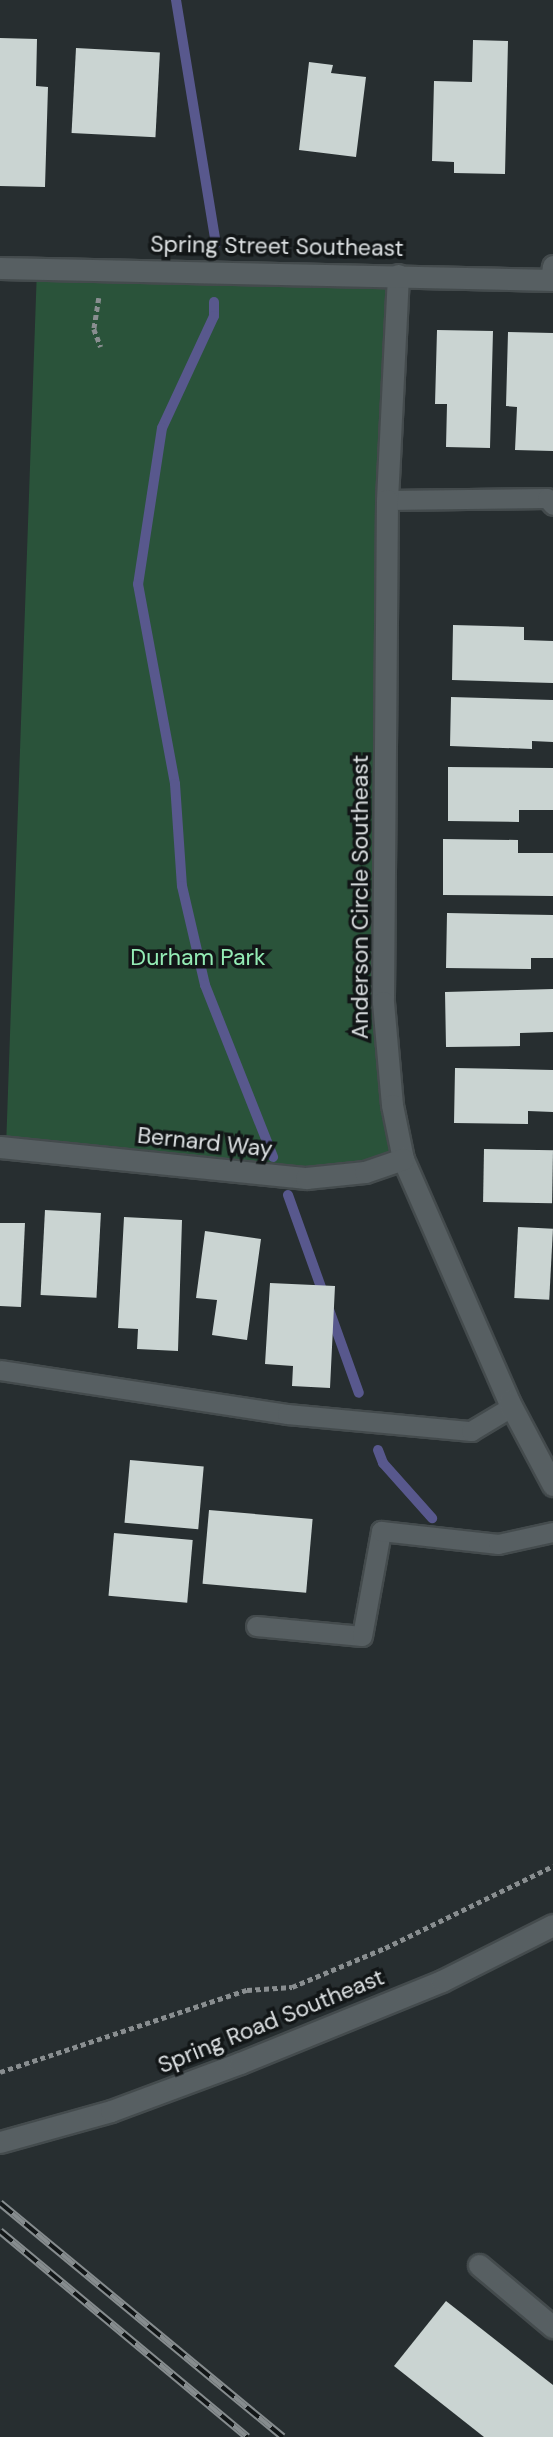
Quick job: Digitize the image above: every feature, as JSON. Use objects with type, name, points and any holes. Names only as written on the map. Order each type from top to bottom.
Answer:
[{"type":"street","name":"Spring Street Southeast","points":[[0,268],[552,275]]},
{"type":"street","name":"Anderson Circle Southeast","points":[[398,275],[387,500],[383,1002],[392,1105],[403,1159],[511,1407],[553,1485]]},
{"type":"street","name":"Bernard Way","points":[[0,1147],[306,1178],[365,1172],[403,1159]]},
{"type":"street","name":"Spring Road Southeast","points":[[0,2142],[111,2111],[442,1981],[553,1924]]},
{"type":"street","points":[[479,2265],[553,2327]]},
{"type":"lane","points":[[387,500],[547,498],[553,505]]},
{"type":"lane","points":[[0,1370],[287,1413],[471,1431],[511,1407]]},
{"type":"lane","points":[[256,1626],[362,1636],[381,1531],[498,1544],[553,1532]]},
{"type":"path","points":[[100,291],[94,329],[102,347]]},
{"type":"path","points":[[0,2072],[27,2066],[247,1990],[292,1987],[385,1948],[553,1866]]},
{"type":"green space","name":"Durham Park","points":[[37,268],[398,275],[383,1002],[403,1159],[365,1172],[6,1148]]},
{"type":"building","points":[[0,38],[37,39],[36,86],[48,87],[45,187],[0,186]]},
{"type":"building","points":[[473,40],[508,41],[505,174],[454,173],[454,162],[432,161],[434,81],[472,82]]},
{"type":"building","points":[[76,48],[160,52],[155,137],[72,133]]},
{"type":"building","points":[[309,62],[333,65],[331,73],[366,77],[356,157],[299,150]]},
{"type":"building","points":[[437,330],[493,331],[490,448],[446,447],[447,404],[435,404]]},
{"type":"building","points":[[508,332],[553,333],[553,451],[515,450],[517,407],[506,406]]},
{"type":"building","points":[[453,625],[524,627],[524,640],[553,641],[553,683],[452,680]]},
{"type":"building","points":[[451,697],[553,700],[553,742],[532,741],[532,749],[450,746]]},
{"type":"building","points":[[448,767],[553,768],[553,810],[519,810],[519,822],[448,821]]},
{"type":"building","points":[[443,839],[518,840],[518,853],[553,853],[553,896],[443,895]]},
{"type":"building","points":[[447,913],[553,915],[553,958],[531,958],[531,969],[446,968]]},
{"type":"building","points":[[553,989],[553,1032],[520,1033],[520,1046],[446,1047],[445,992]]},
{"type":"building","points":[[455,1068],[553,1070],[553,1112],[528,1111],[528,1124],[454,1123]]},
{"type":"building","points":[[484,1149],[553,1150],[552,1203],[483,1202]]},
{"type":"building","points":[[45,1210],[101,1213],[96,1298],[41,1295]]},
{"type":"building","points":[[124,1217],[182,1220],[178,1351],[137,1349],[138,1329],[118,1328]]},
{"type":"building","points":[[0,1223],[25,1223],[21,1307],[0,1306]]},
{"type":"building","points":[[518,1227],[553,1229],[549,1300],[514,1298]]},
{"type":"building","points":[[205,1231],[261,1239],[247,1340],[212,1335],[217,1300],[196,1298]]},
{"type":"building","points":[[270,1283],[335,1286],[330,1388],[292,1386],[293,1366],[265,1364]]},
{"type":"building","points":[[130,1460],[204,1466],[198,1529],[125,1523]]},
{"type":"building","points":[[209,1510],[313,1519],[306,1593],[203,1584]]},
{"type":"building","points":[[114,1533],[193,1540],[187,1603],[109,1596]]},
{"type":"building","points":[[446,2301],[553,2385],[553,2437],[484,2437],[394,2366]]},
{"type":"waterway","points":[[176,0],[216,244]]},
{"type":"waterway","points":[[214,302],[214,316],[162,428],[138,584],[175,784],[182,886],[205,985],[273,1157]]},
{"type":"waterway","points":[[288,1195],[359,1393]]},
{"type":"waterway","points":[[378,1450],[383,1463],[432,1518]]},
{"type":"railway","points":[[0,2203],[283,2437]]},
{"type":"railway","points":[[0,2231],[247,2437]]}]
